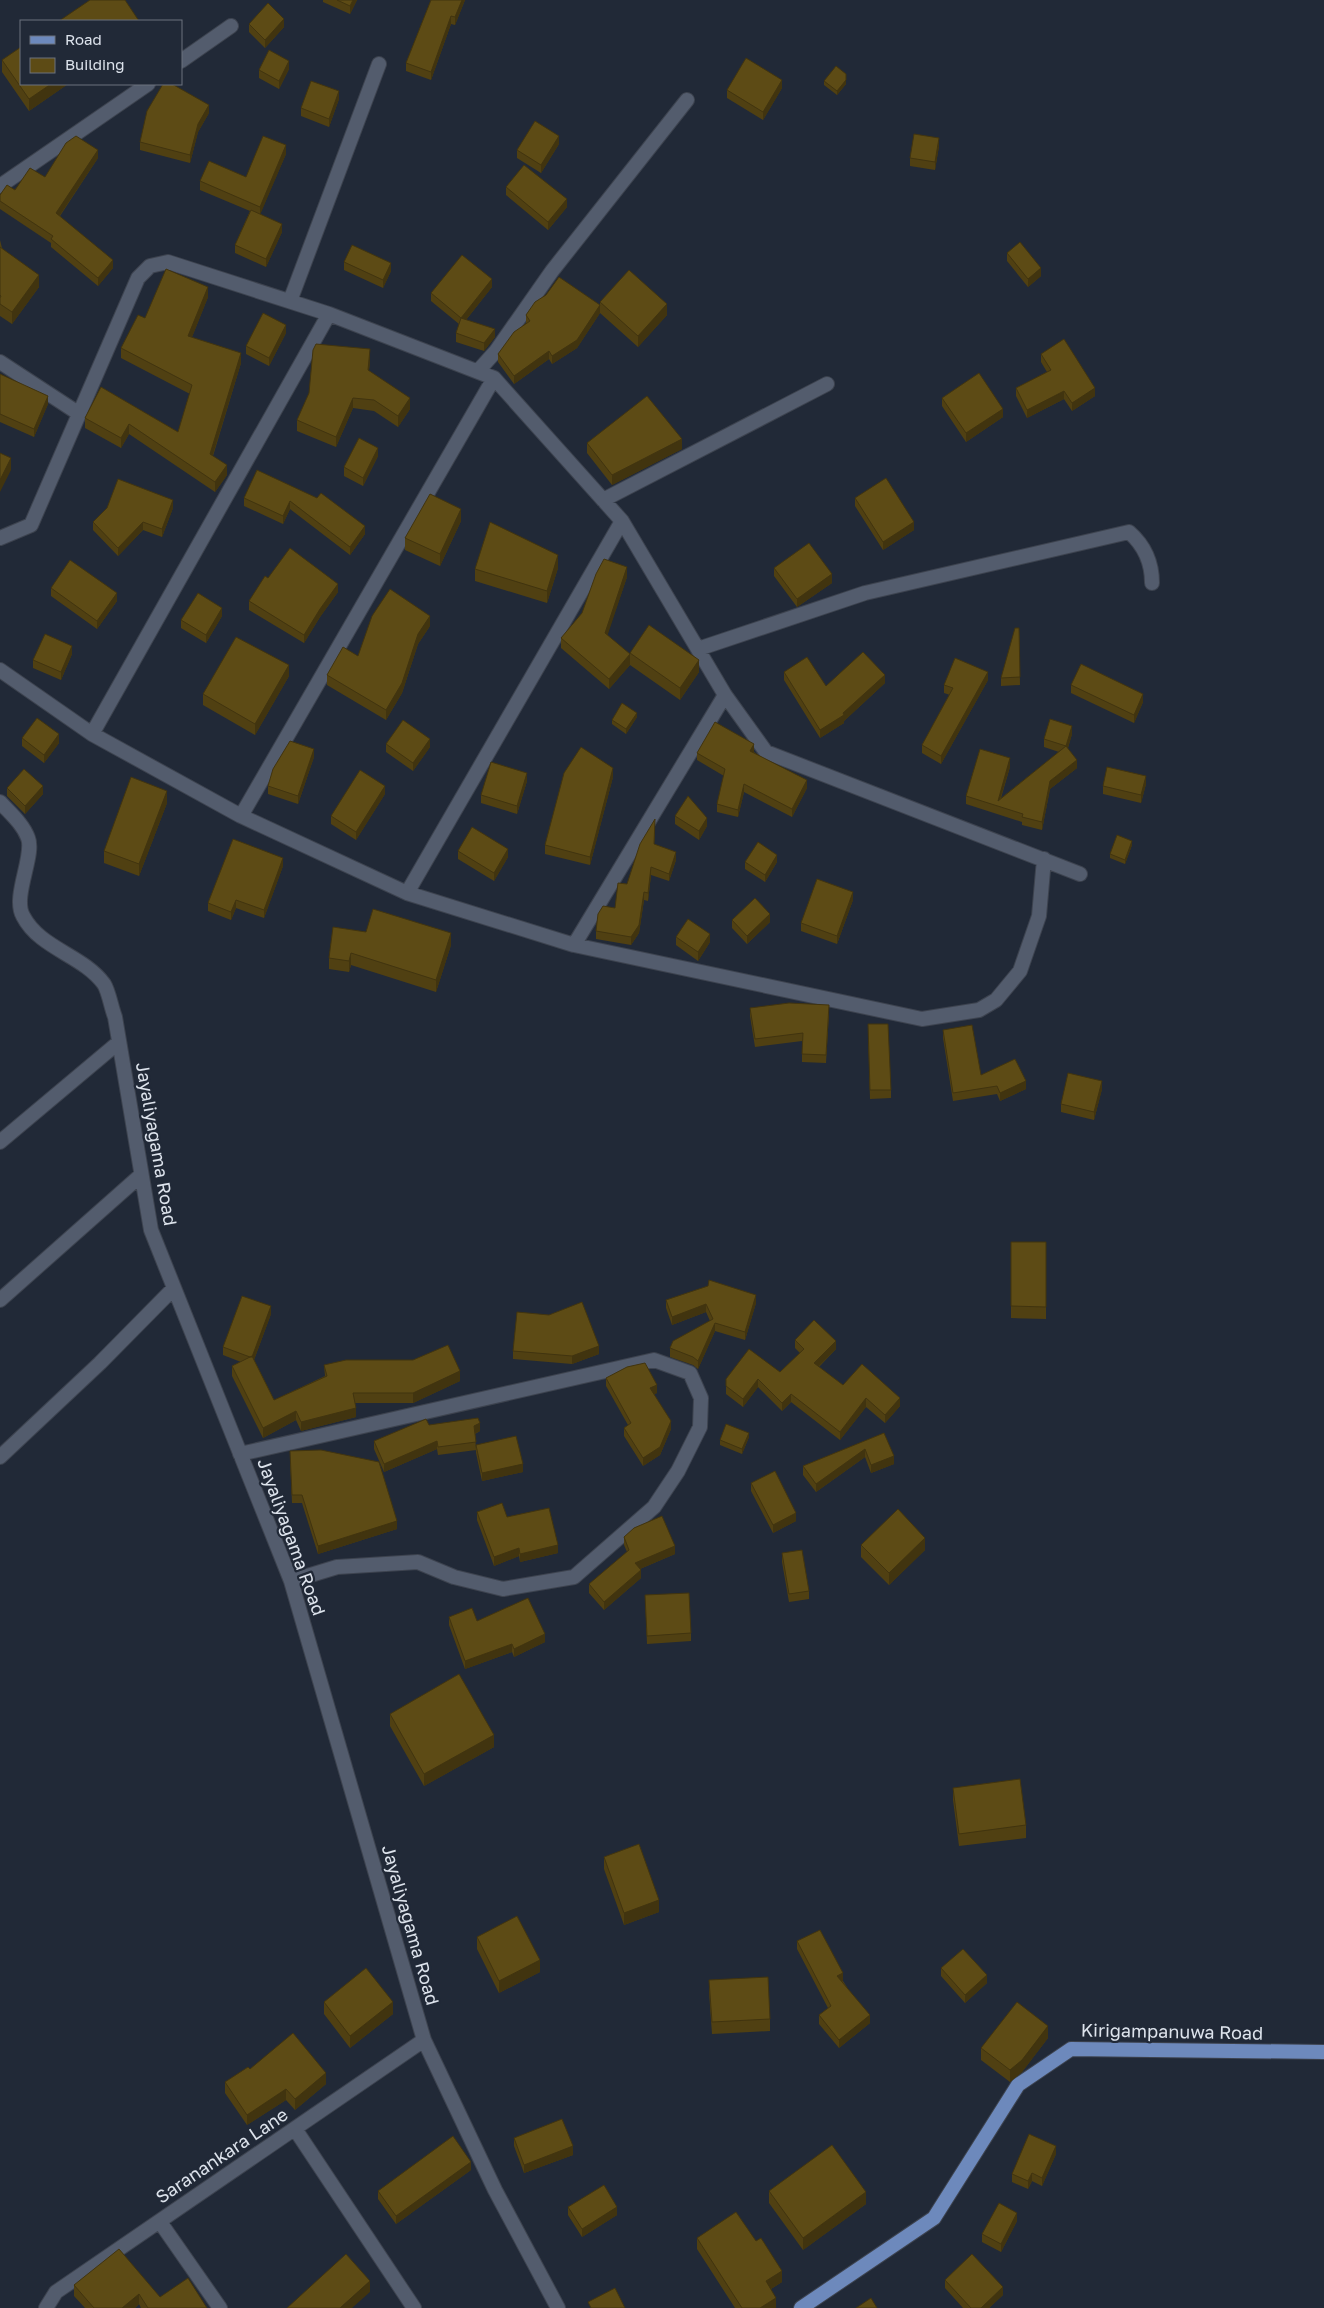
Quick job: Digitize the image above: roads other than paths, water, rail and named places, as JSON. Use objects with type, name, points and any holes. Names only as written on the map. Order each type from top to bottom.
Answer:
[{"type":"main road","name":"Kirigampanuwa Road","points":[[801,2308],[934,2218],[1018,2085],[1071,2049],[1324,2052]]},
{"type":"street","points":[[182,60],[231,26]]},
{"type":"street","points":[[290,301],[379,64]]},
{"type":"street","points":[[0,186],[147,85]]},
{"type":"street","points":[[478,371],[496,351],[552,271],[687,100]]},
{"type":"street","points":[[0,538],[31,525],[138,278],[150,266],[168,262],[329,314],[494,378],[622,521],[725,695],[766,752],[1080,874]]},
{"type":"street","points":[[92,734],[329,314]]},
{"type":"street","points":[[0,362],[78,413]]},
{"type":"street","points":[[241,816],[494,378]]},
{"type":"street","points":[[603,500],[827,384]]},
{"type":"street","points":[[407,893],[622,521]]},
{"type":"street","points":[[698,649],[865,593],[1129,532],[1140,542],[1152,567],[1152,583]]},
{"type":"street","points":[[0,670],[92,734],[241,816],[407,893],[574,945],[922,1019],[978,1010],[996,1000],[1020,971],[1039,916],[1044,859]]},
{"type":"street","points":[[574,945],[725,695]]},
{"type":"street","name":"Jayaliyagama Road","points":[[0,802],[20,823],[29,839],[20,898],[22,915],[37,934],[84,966],[104,985],[114,1017],[119,1042],[151,1230],[291,1581],[424,2040],[495,2190],[558,2308]]},
{"type":"street","points":[[0,1142],[119,1042]]},
{"type":"street","points":[[0,1300],[141,1175]]},
{"type":"street","points":[[0,1457],[100,1363],[174,1288]]},
{"type":"street","points":[[240,1454],[654,1360],[690,1372],[701,1398],[700,1427],[678,1471],[654,1507],[574,1577],[503,1589],[454,1577],[418,1562],[337,1567],[291,1581]]},
{"type":"street","name":"Saranankara Lane","points":[[46,2308],[56,2292],[424,2040]]},
{"type":"street","points":[[295,2129],[414,2308]]},
{"type":"street","points":[[160,2222],[220,2308]]}]
